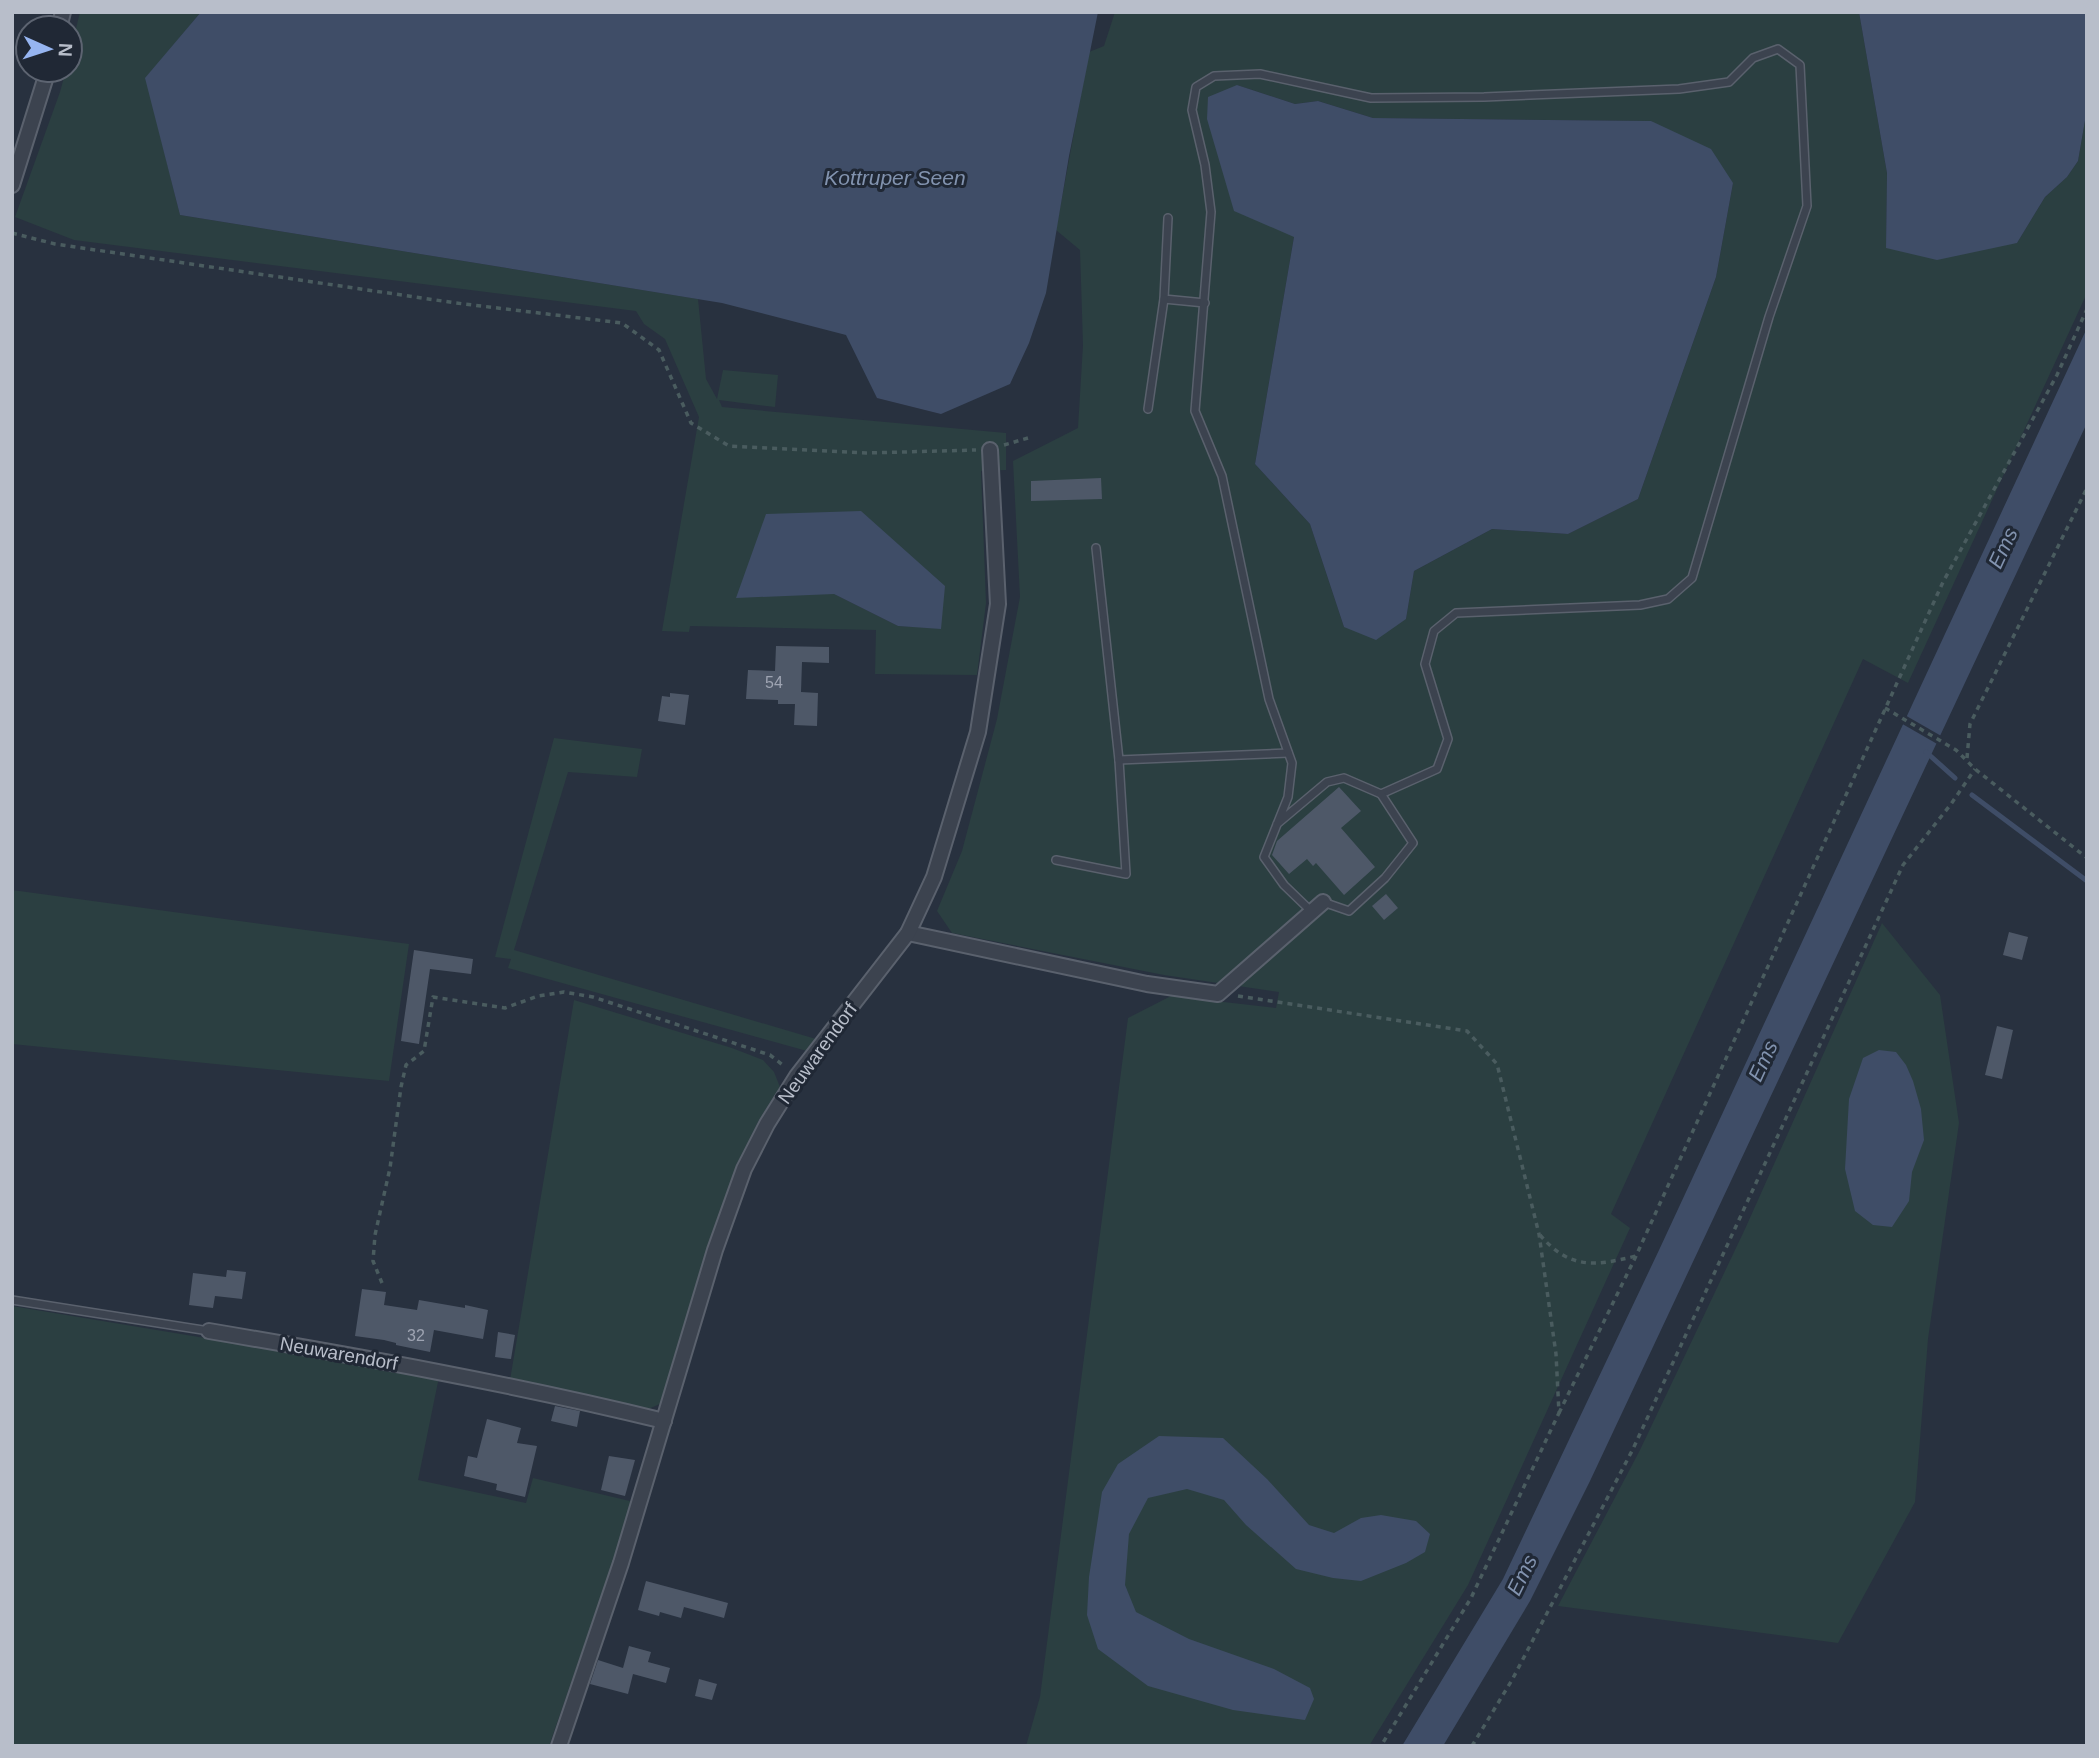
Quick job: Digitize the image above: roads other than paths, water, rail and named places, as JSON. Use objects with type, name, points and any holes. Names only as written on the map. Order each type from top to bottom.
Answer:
[{"type":"street","points":[[12,185],[44,84]]},
{"type":"street","name":"Neuwarendorf","points":[[559,1746],[621,1563],[715,1250],[744,1169],[766,1124],[797,1076],[908,933],[934,877],[978,732],[998,604],[990,450]]},
{"type":"street","points":[[908,933],[1147,984],[1218,994],[1317,907]]},
{"type":"street","name":"Neuwarendorf","points":[[209,1331],[400,1363],[664,1421]]},
{"type":"lane","points":[[1276,824],[1327,782],[1344,778],[1381,794],[1413,844],[1385,878],[1349,911],[1317,907],[1284,885],[1264,857],[1276,824],[1288,797],[1292,763],[1269,699],[1222,476],[1195,411],[1211,212],[1205,165],[1192,110],[1196,87],[1214,76],[1260,74],[1371,98],[1484,97],[1679,89],[1729,82],[1753,58],[1779,49],[1800,65],[1807,206],[1769,317],[1692,578],[1668,599],[1640,605],[1456,613],[1434,631],[1425,664],[1448,740],[1437,769],[1381,794]]},
{"type":"lane","points":[[1148,409],[1164,299],[1168,218]]},
{"type":"lane","points":[[1164,299],[1205,303]]},
{"type":"lane","points":[[1055,860],[1126,874],[1119,760],[1096,548]]},
{"type":"lane","points":[[1119,760],[1288,753]]},
{"type":"lane","name":"Neuwarendorf","points":[[12,1300],[209,1331]]},
{"type":"water","name":"Kottruper Seen","points":[[201,12],[1098,12],[1069,156],[1046,293],[1029,343],[1010,384],[941,414],[877,398],[846,335],[722,303],[180,215],[145,78]]},
{"type":"water","points":[[1859,12],[2087,12],[2087,109],[2078,161],[2067,177],[2045,197],[2017,243],[1937,260],[1886,248],[1887,173]]},
{"type":"water","points":[[1237,85],[1295,104],[1318,101],[1373,118],[1651,121],[1711,149],[1733,183],[1716,277],[1638,499],[1568,534],[1492,529],[1414,571],[1406,619],[1376,640],[1344,627],[1310,524],[1255,464],[1294,237],[1234,211],[1207,119],[1208,97]]},
{"type":"water","name":"Ems","points":[[2087,328],[2087,423],[1590,1481],[1530,1601],[1443,1746],[1402,1746],[1503,1579],[1660,1248]]},
{"type":"water","points":[[861,511],[945,586],[941,629],[898,626],[834,594],[736,598],[766,514]]},
{"type":"water","points":[[1879,1050],[1896,1052],[1906,1065],[1921,1109],[1924,1140],[1912,1172],[1909,1201],[1892,1227],[1873,1225],[1855,1211],[1845,1169],[1849,1099],[1863,1058]]},
{"type":"water","points":[[1159,1436],[1223,1438],[1267,1479],[1309,1525],[1334,1533],[1361,1518],[1381,1515],[1416,1521],[1430,1534],[1425,1552],[1406,1563],[1361,1581],[1333,1578],[1296,1569],[1246,1525],[1224,1500],[1187,1489],[1148,1498],[1129,1534],[1125,1585],[1136,1612],[1189,1639],[1274,1669],[1310,1688],[1314,1699],[1305,1720],[1233,1710],[1148,1686],[1098,1649],[1087,1615],[1089,1577],[1102,1492],[1118,1464]]},
{"type":"waterway","points":[[1926,752],[1955,778]]},
{"type":"waterway","points":[[1972,795],[2087,881]]}]
